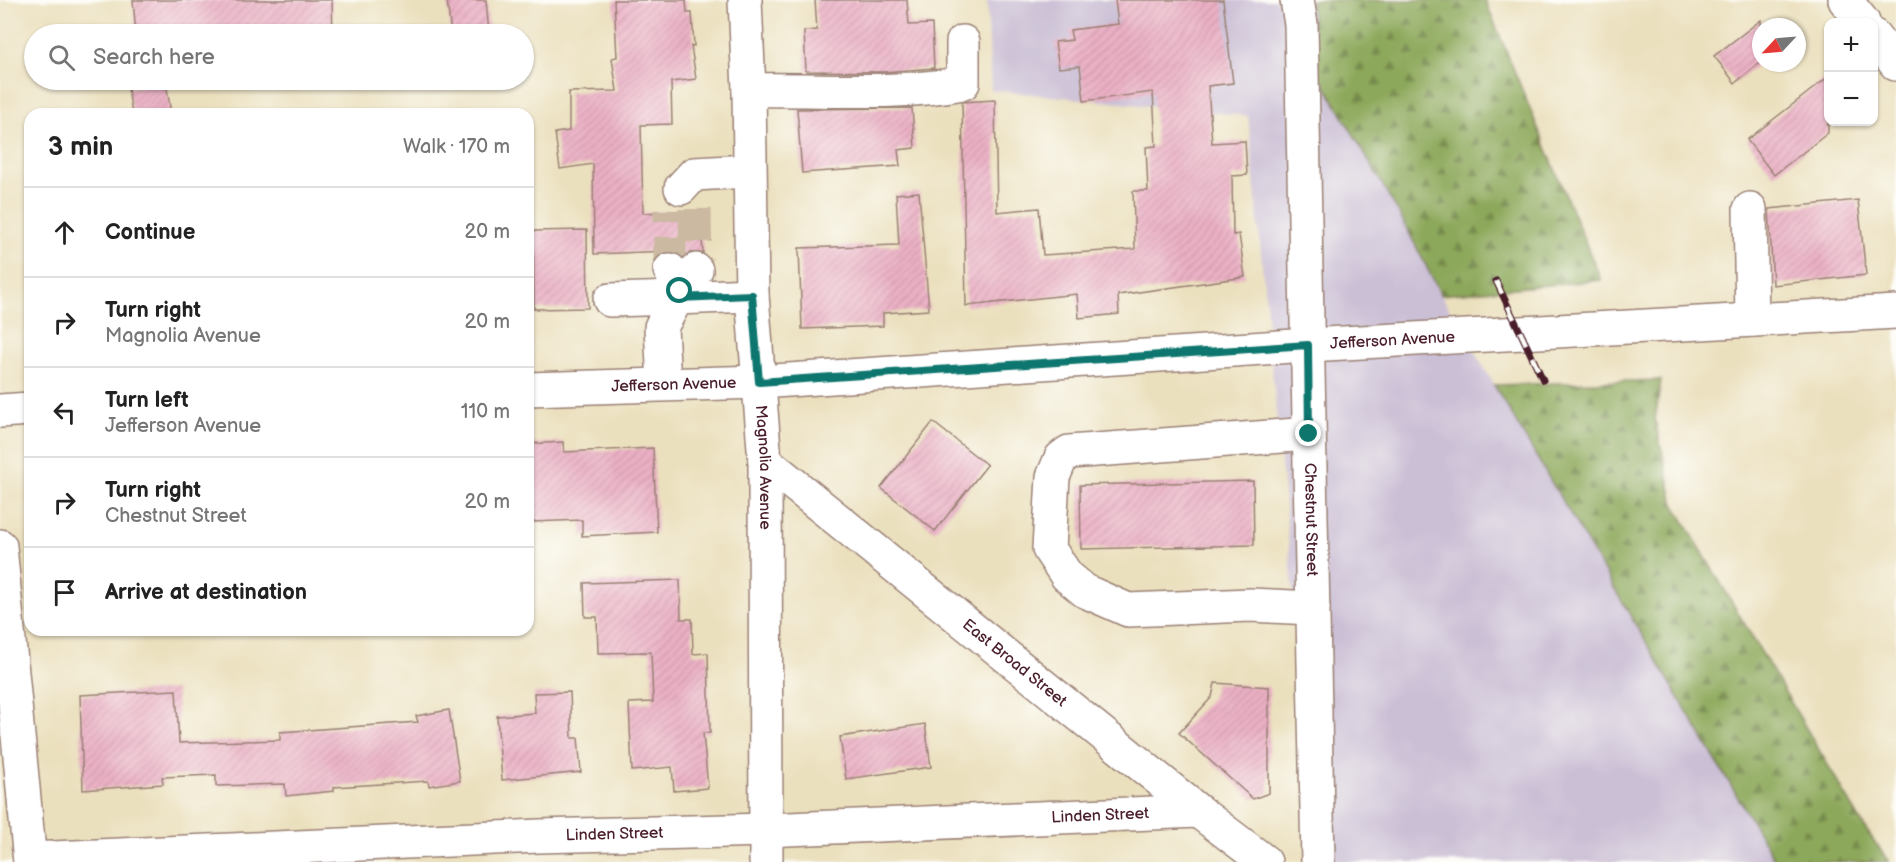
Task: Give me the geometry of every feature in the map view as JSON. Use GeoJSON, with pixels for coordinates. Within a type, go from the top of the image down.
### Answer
{"type":"FeatureCollection","features":[{"type":"Feature","properties":{"kind":"street","name":"Magnolia Avenue"},"geometry":{"type":"LineString","coordinates":[[745,0],[749,90],[752,295],[765,461],[766,862]]}},
{"type":"Feature","properties":{"kind":"street","name":"Chestnut Street"},"geometry":{"type":"LineString","coordinates":[[1297,0],[1301,24],[1318,862]]}},
{"type":"Feature","properties":{"kind":"street"},"geometry":{"type":"LineString","coordinates":[[1845,0],[1860,18]]}},
{"type":"Feature","properties":{"kind":"street"},"geometry":{"type":"LineString","coordinates":[[1878,41],[1896,64]]}},
{"type":"Feature","properties":{"kind":"street"},"geometry":{"type":"LineString","coordinates":[[749,90],[803,88],[902,91],[963,83],[963,42]]}},
{"type":"Feature","properties":{"kind":"street"},"geometry":{"type":"LineString","coordinates":[[682,202],[694,174],[749,171]]}},
{"type":"Feature","properties":{"kind":"street"},"geometry":{"type":"LineString","coordinates":[[1750,209],[1752,320]]}},
{"type":"Feature","properties":{"kind":"street"},"geometry":{"type":"LineString","coordinates":[[664,384],[661,327],[681,282]]}},
{"type":"Feature","properties":{"kind":"street"},"geometry":{"type":"LineString","coordinates":[[610,300],[681,282],[752,295]]}},
{"type":"Feature","properties":{"kind":"street","name":"Jefferson Avenue"},"geometry":{"type":"LineString","coordinates":[[534,389],[759,382],[1308,345],[1896,312]]}},
{"type":"Feature","properties":{"kind":"street"},"geometry":{"type":"LineString","coordinates":[[0,411],[24,409]]}},
{"type":"Feature","properties":{"kind":"street"},"geometry":{"type":"LineString","coordinates":[[1309,434],[1069,452],[1061,458],[1053,477],[1049,549],[1067,576],[1085,591],[1128,610],[1250,605],[1313,608]]}},
{"type":"Feature","properties":{"kind":"street","name":"East Broad Street"},"geometry":{"type":"LineString","coordinates":[[765,461],[1198,811],[1265,862]]}},
{"type":"Feature","properties":{"kind":"street"},"geometry":{"type":"LineString","coordinates":[[0,546],[30,861]]}},
{"type":"Feature","properties":{"kind":"street","name":"Linden Street"},"geometry":{"type":"LineString","coordinates":[[30,861],[539,849],[766,830],[1198,811]]}},
{"type":"Feature","properties":{"kind":"shaded area"},"geometry":{"type":"Polygon","coordinates":[[[987,0],[1311,0],[1314,66],[1401,217],[1441,295],[1776,862],[1319,862],[1248,116],[991,90],[987,0]]]}},
{"type":"Feature","properties":{"kind":"green space"},"geometry":{"type":"Polygon","coordinates":[[[1311,0],[1485,0],[1601,280],[1441,295],[1401,217],[1314,66],[1311,0]]]}},
{"type":"Feature","properties":{"kind":"green space"},"geometry":{"type":"Polygon","coordinates":[[[1661,380],[1655,420],[1674,504],[1865,828],[1889,862],[1776,862],[1494,385],[1661,380]]]}},
{"type":"Feature","properties":{"kind":"building"},"geometry":{"type":"Polygon","coordinates":[[[133,0],[332,0],[333,24],[135,24],[133,0]]]}},
{"type":"Feature","properties":{"kind":"building"},"geometry":{"type":"Polygon","coordinates":[[[447,0],[486,0],[488,24],[450,24],[447,0]]]}},
{"type":"Feature","properties":{"kind":"building"},"geometry":{"type":"Polygon","coordinates":[[[614,0],[686,0],[687,13],[692,13],[694,46],[691,46],[696,79],[671,82],[672,124],[641,125],[643,213],[700,210],[703,253],[689,253],[683,257],[671,251],[594,254],[593,164],[560,169],[555,133],[569,131],[569,92],[617,91],[612,58],[617,57],[614,0]]]}},
{"type":"Feature","properties":{"kind":"building"},"geometry":{"type":"Polygon","coordinates":[[[815,0],[907,0],[909,25],[932,24],[934,68],[883,72],[806,71],[804,31],[817,30],[815,0]]]}},
{"type":"Feature","properties":{"kind":"building"},"geometry":{"type":"Polygon","coordinates":[[[1115,0],[1223,0],[1233,83],[1208,86],[1212,143],[1245,141],[1247,175],[1232,176],[1233,235],[1239,234],[1245,277],[1118,295],[1119,314],[1079,318],[1077,294],[966,306],[962,102],[995,100],[997,212],[1039,208],[1043,255],[1135,249],[1133,191],[1148,191],[1146,147],[1156,146],[1153,92],[1084,101],[1080,66],[1059,68],[1055,42],[1072,40],[1070,30],[1118,24],[1115,0]]]}},
{"type":"Feature","properties":{"kind":"building"},"geometry":{"type":"Polygon","coordinates":[[[1752,27],[1752,69],[1735,83],[1714,56],[1752,27]]]}},
{"type":"Feature","properties":{"kind":"building"},"geometry":{"type":"Polygon","coordinates":[[[1824,80],[1824,126],[1828,126],[1828,133],[1774,175],[1747,140],[1824,80]]]}},
{"type":"Feature","properties":{"kind":"building"},"geometry":{"type":"Polygon","coordinates":[[[128,90],[167,90],[170,108],[131,108],[128,90]]]}},
{"type":"Feature","properties":{"kind":"building"},"geometry":{"type":"Polygon","coordinates":[[[912,108],[915,148],[898,150],[900,166],[802,173],[797,109],[912,108]]]}},
{"type":"Feature","properties":{"kind":"building"},"geometry":{"type":"Polygon","coordinates":[[[919,192],[929,310],[883,313],[883,326],[802,329],[799,248],[899,245],[896,194],[919,192]]]}},
{"type":"Feature","properties":{"kind":"building"},"geometry":{"type":"Polygon","coordinates":[[[1858,200],[1866,275],[1773,285],[1769,209],[1858,200]]]}},
{"type":"Feature","properties":{"kind":"building"},"geometry":{"type":"Polygon","coordinates":[[[587,230],[588,308],[534,309],[534,231],[587,230]]]}},
{"type":"Feature","properties":{"kind":"building"},"geometry":{"type":"Polygon","coordinates":[[[933,422],[987,465],[935,531],[881,488],[933,422]]]}},
{"type":"Feature","properties":{"kind":"building"},"geometry":{"type":"Polygon","coordinates":[[[563,442],[564,452],[653,448],[657,532],[582,536],[582,520],[534,522],[534,444],[563,442]]]}},
{"type":"Feature","properties":{"kind":"building"},"geometry":{"type":"Polygon","coordinates":[[[1253,481],[1254,545],[1081,549],[1080,485],[1253,481]]]}},
{"type":"Feature","properties":{"kind":"building"},"geometry":{"type":"Polygon","coordinates":[[[680,580],[681,619],[692,619],[693,654],[708,653],[710,733],[703,733],[708,788],[674,791],[672,767],[632,771],[629,703],[653,702],[651,652],[598,653],[597,617],[585,617],[584,583],[680,580]]]}},
{"type":"Feature","properties":{"kind":"building"},"geometry":{"type":"Polygon","coordinates":[[[1215,683],[1269,687],[1269,793],[1253,799],[1179,733],[1212,697],[1215,683]]]}},
{"type":"Feature","properties":{"kind":"building"},"geometry":{"type":"Polygon","coordinates":[[[176,690],[179,743],[280,740],[280,732],[418,722],[416,716],[449,710],[460,781],[429,786],[428,781],[334,787],[334,791],[286,796],[285,784],[216,786],[216,775],[162,777],[163,784],[83,790],[80,695],[176,690]]]}},
{"type":"Feature","properties":{"kind":"building"},"geometry":{"type":"Polygon","coordinates":[[[570,692],[572,738],[578,738],[581,772],[502,780],[497,716],[535,713],[534,693],[570,692]]]}},
{"type":"Feature","properties":{"kind":"building"},"geometry":{"type":"Polygon","coordinates":[[[925,724],[931,767],[846,779],[840,737],[925,724]]]}},
{"type":"Feature","properties":{"kind":"tunnel"},"geometry":{"type":"LineString","coordinates":[[695,209],[696,270]]}},
{"type":"Feature","properties":{"kind":"tunnel"},"geometry":{"type":"LineString","coordinates":[[670,210],[670,270]]}},
{"type":"Feature","properties":{"kind":"railway"},"geometry":{"type":"LineString","coordinates":[[1496,281],[1543,380]]}},
{"type":"Feature","properties":{"kind":"route"},"geometry":{"type":"LineString","coordinates":[[680,291],[677,298],[752,295],[759,382],[1308,345],[1309,434]]}}]}
